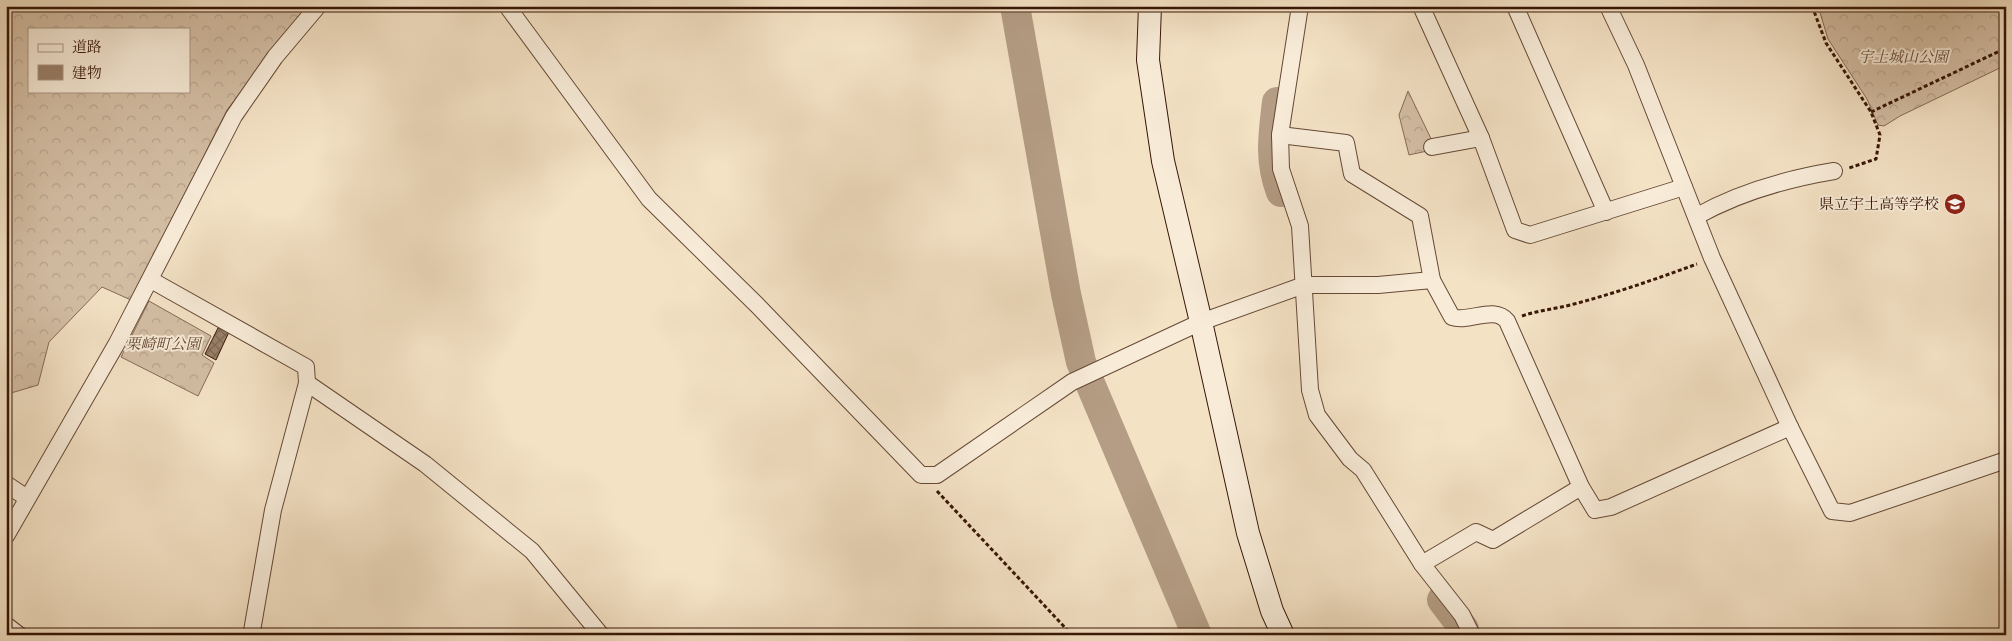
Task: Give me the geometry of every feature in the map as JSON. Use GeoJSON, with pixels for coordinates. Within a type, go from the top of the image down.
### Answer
{"type":"FeatureCollection","features":[{"type":"Feature","properties":{"kind":"street"},"geometry":{"type":"LineString","coordinates":[[6,536],[117,343],[234,116],[275,57],[318,6]]}},
{"type":"Feature","properties":{"kind":"street"},"geometry":{"type":"LineString","coordinates":[[507,6],[649,199],[758,305],[921,475],[937,474],[1072,382],[1201,322],[1304,284],[1378,285],[1432,280]]}},
{"type":"Feature","properties":{"kind":"street"},"geometry":{"type":"LineString","coordinates":[[1150,6],[1148,60],[1163,161],[1248,533],[1272,611],[1283,635]]}},
{"type":"Feature","properties":{"kind":"street"},"geometry":{"type":"LineString","coordinates":[[1300,6],[1280,135],[1281,169],[1300,226],[1310,390],[1317,415],[1350,459],[1363,470],[1422,564],[1462,614],[1472,635]]}},
{"type":"Feature","properties":{"kind":"street"},"geometry":{"type":"LineString","coordinates":[[1421,6],[1481,138],[1515,230],[1530,235],[1684,187]]}},
{"type":"Feature","properties":{"kind":"street"},"geometry":{"type":"LineString","coordinates":[[1515,6],[1606,212]]}},
{"type":"Feature","properties":{"kind":"street"},"geometry":{"type":"LineString","coordinates":[[1608,6],[1636,65],[1712,258],[1790,427],[1832,511],[1850,513],[2006,460]]}},
{"type":"Feature","properties":{"kind":"street"},"geometry":{"type":"LineString","coordinates":[[1280,135],[1346,143],[1352,174],[1420,216],[1432,280],[1452,317],[1460,320],[1496,314],[1503,316],[1507,321],[1580,488],[1595,510],[1611,507],[1790,427]]}},
{"type":"Feature","properties":{"kind":"street"},"geometry":{"type":"LineString","coordinates":[[1432,147],[1481,138]]}},
{"type":"Feature","properties":{"kind":"street"},"geometry":{"type":"LineString","coordinates":[[1697,216],[1721,202],[1760,188],[1797,177],[1834,171]]}},
{"type":"Feature","properties":{"kind":"street"},"geometry":{"type":"LineString","coordinates":[[151,280],[306,367],[307,383],[273,510],[252,631],[256,635]]}},
{"type":"Feature","properties":{"kind":"street"},"geometry":{"type":"LineString","coordinates":[[307,383],[426,464],[532,551],[601,635]]}},
{"type":"Feature","properties":{"kind":"street"},"geometry":{"type":"LineString","coordinates":[[6,484],[27,498]]}},
{"type":"Feature","properties":{"kind":"street"},"geometry":{"type":"LineString","coordinates":[[1422,564],[1476,532],[1493,540],[1580,488]]}},
{"type":"Feature","properties":{"kind":"street"},"geometry":{"type":"LineString","coordinates":[[6,624],[19,635]]}},
{"type":"Feature","properties":{"kind":"path"},"geometry":{"type":"LineString","coordinates":[[1812,6],[1826,43],[1871,112],[1880,135],[1876,159],[1834,171]]}},
{"type":"Feature","properties":{"kind":"path"},"geometry":{"type":"LineString","coordinates":[[1952,6],[1958,8],[1964,6]]}},
{"type":"Feature","properties":{"kind":"path"},"geometry":{"type":"LineString","coordinates":[[1871,112],[2006,48]]}},
{"type":"Feature","properties":{"kind":"path"},"geometry":{"type":"LineString","coordinates":[[1507,321],[1541,309],[1562,307],[1622,291],[1712,258]]}},
{"type":"Feature","properties":{"kind":"path"},"geometry":{"type":"LineString","coordinates":[[921,475],[1072,635]]}},
{"type":"Feature","properties":{"kind":"green space"},"geometry":{"type":"Polygon","coordinates":[[[6,6],[309,6],[227,110],[131,300],[102,287],[49,342],[38,385],[11,393],[6,390],[6,6]]]}},
{"type":"Feature","properties":{"kind":"green space","name":"宇土城山公園"},"geometry":{"type":"Polygon","coordinates":[[[1818,6],[2006,6],[2006,65],[1900,116],[1884,126],[1878,125],[1867,99],[1828,39],[1818,6]]]}},
{"type":"Feature","properties":{"kind":"green space"},"geometry":{"type":"Polygon","coordinates":[[[1408,91],[1436,149],[1409,155],[1399,115],[1408,91]]]}},
{"type":"Feature","properties":{"kind":"green space","name":"栗崎町公園"},"geometry":{"type":"Polygon","coordinates":[[[149,301],[211,336],[202,355],[214,363],[198,396],[121,357],[149,301]]]}},
{"type":"Feature","properties":{"kind":"building"},"geometry":{"type":"Polygon","coordinates":[[[219,326],[229,332],[216,360],[205,354],[219,326]]]}},
{"type":"Feature","properties":{"kind":"waterway"},"geometry":{"type":"LineString","coordinates":[[1015,6],[1066,294],[1081,362],[1197,635]]}},
{"type":"Feature","properties":{"kind":"waterway"},"geometry":{"type":"LineString","coordinates":[[1277,102],[1273,137],[1273,159],[1281,192]]}},
{"type":"Feature","properties":{"kind":"waterway"},"geometry":{"type":"LineString","coordinates":[[1442,600],[1464,629],[1458,635]]}},
{"type":"Feature","properties":{"kind":"place","name":"県立宇土高等学校"},"geometry":{"type":"Point","coordinates":[1955,204]}}]}
